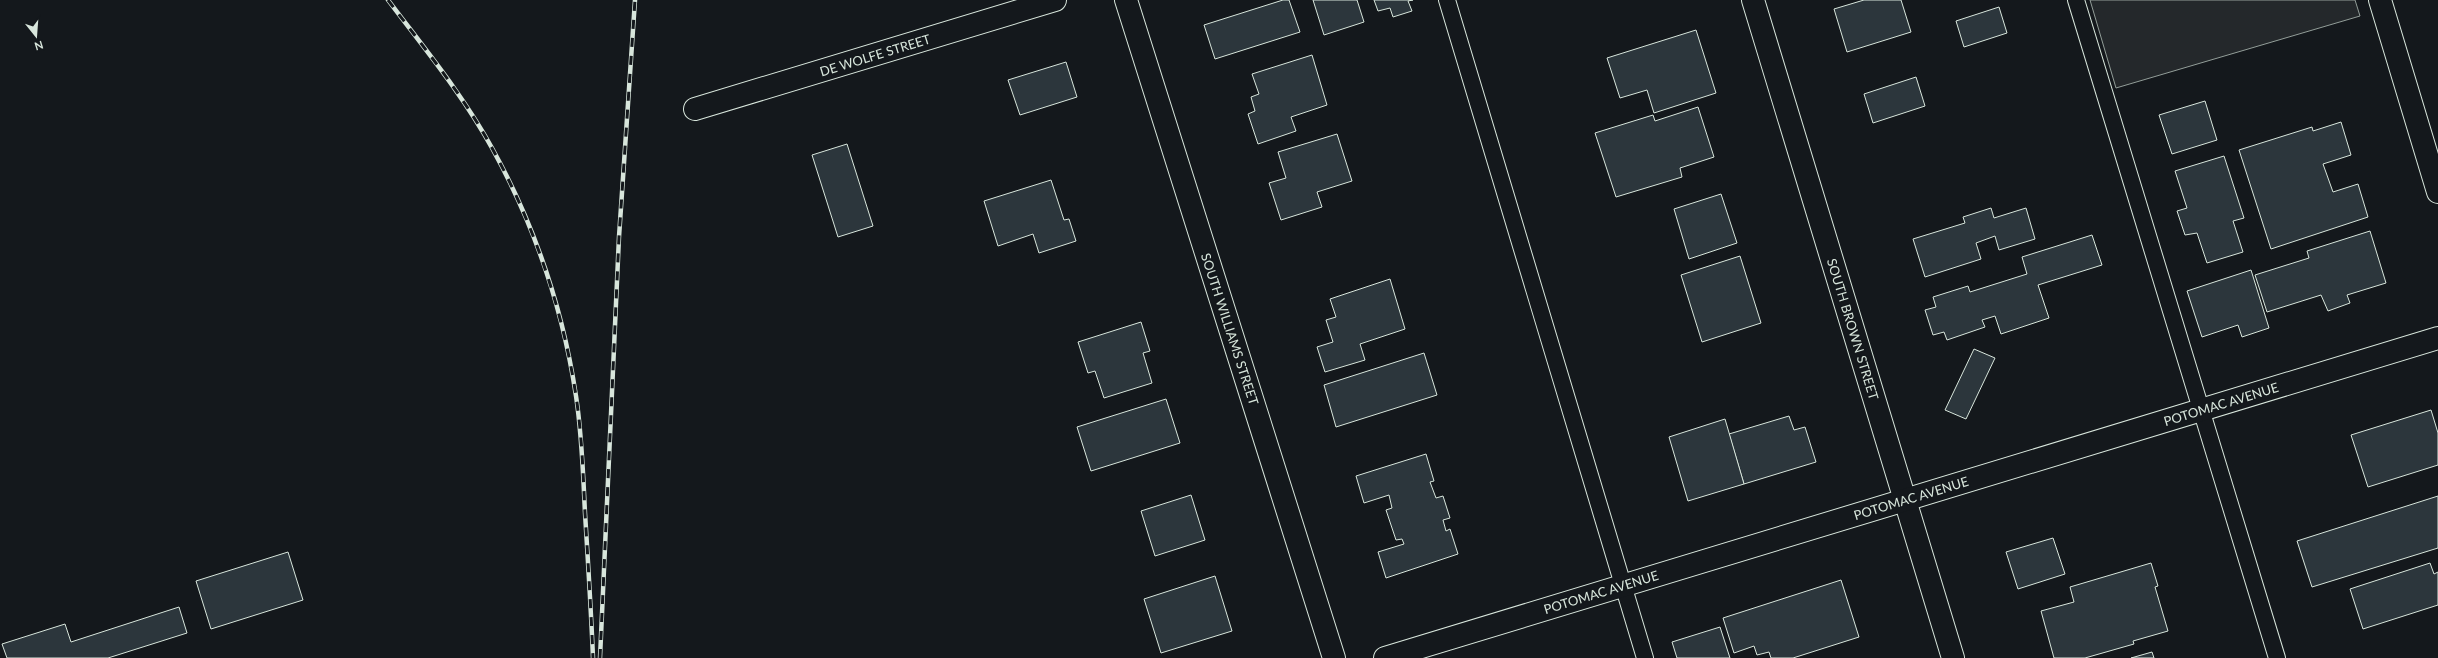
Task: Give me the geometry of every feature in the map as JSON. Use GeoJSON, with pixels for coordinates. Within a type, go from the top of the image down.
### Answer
{"type":"FeatureCollection","features":[{"type":"Feature","properties":{"kind":"street","name":"DE WOLFE STREET"},"geometry":{"type":"LineString","coordinates":[[695,109],[1055,0]]}},
{"type":"Feature","properties":{"kind":"street","name":"SOUTH WILLIAMS STREET"},"geometry":{"type":"LineString","coordinates":[[1126,0],[1334,658]]}},
{"type":"Feature","properties":{"kind":"street","name":"SOUTH BROWN STREET"},"geometry":{"type":"LineString","coordinates":[[1753,0],[1953,658]]}},
{"type":"Feature","properties":{"kind":"street"},"geometry":{"type":"LineString","coordinates":[[2380,0],[2438,192]]}},
{"type":"Feature","properties":{"kind":"street","name":"POTOMAC AVENUE"},"geometry":{"type":"LineString","coordinates":[[1385,658],[2438,338]]}},
{"type":"Feature","properties":{"kind":"lane"},"geometry":{"type":"LineString","coordinates":[[1447,0],[1622,586],[1645,658]]}},
{"type":"Feature","properties":{"kind":"lane"},"geometry":{"type":"LineString","coordinates":[[2076,0],[2277,658]]}},
{"type":"Feature","properties":{"kind":"shaded area"},"geometry":{"type":"Polygon","coordinates":[[[2090,0],[2355,0],[2360,16],[2116,88],[2090,0]]]}},
{"type":"Feature","properties":{"kind":"building"},"geometry":{"type":"Polygon","coordinates":[[[1283,0],[1289,0],[1300,32],[1215,59],[1204,25],[1283,0]]]}},
{"type":"Feature","properties":{"kind":"building"},"geometry":{"type":"Polygon","coordinates":[[[1313,0],[1357,0],[1364,22],[1324,35],[1313,0]]]}},
{"type":"Feature","properties":{"kind":"building"},"geometry":{"type":"Polygon","coordinates":[[[1374,0],[1413,0],[1408,1],[1412,11],[1393,17],[1390,8],[1378,11],[1374,0]]]}},
{"type":"Feature","properties":{"kind":"building"},"geometry":{"type":"Polygon","coordinates":[[[1864,0],[1901,0],[1911,32],[1847,52],[1834,9],[1864,0]]]}},
{"type":"Feature","properties":{"kind":"building"},"geometry":{"type":"Polygon","coordinates":[[[1999,7],[2007,33],[1964,47],[1956,21],[1999,7]]]}},
{"type":"Feature","properties":{"kind":"building"},"geometry":{"type":"Polygon","coordinates":[[[1696,30],[1716,93],[1654,113],[1647,90],[1620,98],[1607,58],[1696,30]]]}},
{"type":"Feature","properties":{"kind":"building"},"geometry":{"type":"Polygon","coordinates":[[[1312,55],[1327,105],[1291,117],[1296,131],[1258,144],[1248,114],[1255,111],[1251,97],[1259,94],[1252,74],[1312,55]]]}},
{"type":"Feature","properties":{"kind":"building"},"geometry":{"type":"Polygon","coordinates":[[[1066,62],[1077,97],[1020,115],[1008,80],[1066,62]]]}},
{"type":"Feature","properties":{"kind":"building"},"geometry":{"type":"Polygon","coordinates":[[[1916,77],[1925,106],[1873,123],[1864,94],[1916,77]]]}},
{"type":"Feature","properties":{"kind":"building"},"geometry":{"type":"Polygon","coordinates":[[[2205,101],[2217,140],[2172,154],[2159,115],[2205,101]]]}},
{"type":"Feature","properties":{"kind":"building"},"geometry":{"type":"Polygon","coordinates":[[[1698,107],[1714,157],[1680,168],[1682,177],[1616,197],[1595,133],[1653,115],[1655,121],[1698,107]]]}},
{"type":"Feature","properties":{"kind":"building"},"geometry":{"type":"Polygon","coordinates":[[[2341,122],[2351,155],[2323,164],[2333,192],[2358,184],[2368,217],[2271,249],[2239,150],[2312,127],[2313,131],[2341,122]]]}},
{"type":"Feature","properties":{"kind":"building"},"geometry":{"type":"Polygon","coordinates":[[[1337,134],[1352,181],[1317,192],[1322,207],[1281,220],[1269,183],[1286,178],[1278,152],[1337,134]]]}},
{"type":"Feature","properties":{"kind":"building"},"geometry":{"type":"Polygon","coordinates":[[[847,144],[873,226],[838,237],[812,155],[847,144]]]}},
{"type":"Feature","properties":{"kind":"building"},"geometry":{"type":"Polygon","coordinates":[[[2224,156],[2244,218],[2233,221],[2243,252],[2207,263],[2197,233],[2185,235],[2177,211],[2187,208],[2175,171],[2224,156]]]}},
{"type":"Feature","properties":{"kind":"building"},"geometry":{"type":"Polygon","coordinates":[[[1051,180],[1064,220],[1069,219],[1076,241],[1039,253],[1033,234],[998,246],[984,201],[1051,180]]]}},
{"type":"Feature","properties":{"kind":"building"},"geometry":{"type":"Polygon","coordinates":[[[1721,194],[1737,243],[1689,259],[1674,209],[1721,194]]]}},
{"type":"Feature","properties":{"kind":"building"},"geometry":{"type":"Polygon","coordinates":[[[1991,208],[1994,218],[2026,208],[2035,239],[1999,250],[1995,236],[1976,243],[1981,259],[1925,277],[1913,239],[1965,223],[1963,217],[1991,208]]]}},
{"type":"Feature","properties":{"kind":"building"},"geometry":{"type":"Polygon","coordinates":[[[2370,231],[2386,283],[2347,295],[2350,303],[2328,311],[2321,295],[2267,312],[2255,275],[2309,258],[2307,251],[2370,231]]]}},
{"type":"Feature","properties":{"kind":"building"},"geometry":{"type":"Polygon","coordinates":[[[2092,235],[2102,265],[2038,285],[2049,318],[2001,334],[1995,316],[1982,320],[1985,327],[1947,340],[1944,332],[1933,335],[1925,310],[1936,307],[1933,297],[1968,286],[1970,292],[2027,274],[2022,257],[2092,235]]]}},
{"type":"Feature","properties":{"kind":"building"},"geometry":{"type":"Polygon","coordinates":[[[1740,256],[1761,323],[1702,342],[1681,275],[1740,256]]]}},
{"type":"Feature","properties":{"kind":"building"},"geometry":{"type":"Polygon","coordinates":[[[2251,270],[2269,328],[2242,337],[2238,325],[2202,337],[2187,291],[2251,270]]]}},
{"type":"Feature","properties":{"kind":"building"},"geometry":{"type":"Polygon","coordinates":[[[1390,279],[1405,329],[1360,344],[1365,360],[1325,372],[1317,347],[1333,342],[1326,320],[1336,317],[1330,299],[1390,279]]]}},
{"type":"Feature","properties":{"kind":"building"},"geometry":{"type":"Polygon","coordinates":[[[1141,322],[1150,351],[1143,353],[1152,383],[1104,398],[1095,371],[1088,373],[1078,342],[1141,322]]]}},
{"type":"Feature","properties":{"kind":"building"},"geometry":{"type":"Polygon","coordinates":[[[1974,349],[1995,358],[1966,419],[1945,410],[1974,349]]]}},
{"type":"Feature","properties":{"kind":"building"},"geometry":{"type":"Polygon","coordinates":[[[1424,353],[1437,395],[1336,427],[1324,385],[1424,353]]]}},
{"type":"Feature","properties":{"kind":"building"},"geometry":{"type":"Polygon","coordinates":[[[1166,399],[1180,443],[1091,471],[1077,427],[1166,399]]]}},
{"type":"Feature","properties":{"kind":"building"},"geometry":{"type":"Polygon","coordinates":[[[2431,410],[2438,433],[2438,465],[2368,487],[2351,435],[2431,410]]]}},
{"type":"Feature","properties":{"kind":"building"},"geometry":{"type":"Polygon","coordinates":[[[1789,416],[1794,430],[1805,427],[1816,462],[1744,484],[1729,434],[1789,416]]]}},
{"type":"Feature","properties":{"kind":"building"},"geometry":{"type":"Polygon","coordinates":[[[1725,419],[1744,484],[1688,501],[1669,437],[1725,419]]]}},
{"type":"Feature","properties":{"kind":"building"},"geometry":{"type":"Polygon","coordinates":[[[1426,454],[1434,481],[1430,482],[1436,498],[1443,496],[1450,518],[1443,520],[1446,531],[1450,529],[1458,554],[1386,578],[1378,552],[1404,544],[1402,539],[1396,540],[1386,510],[1392,508],[1389,495],[1364,503],[1356,476],[1426,454]]]}},
{"type":"Feature","properties":{"kind":"building"},"geometry":{"type":"Polygon","coordinates":[[[1191,495],[1205,540],[1155,556],[1141,511],[1191,495]]]}},
{"type":"Feature","properties":{"kind":"building"},"geometry":{"type":"Polygon","coordinates":[[[2438,496],[2438,548],[2312,587],[2297,541],[2438,496]]]}},
{"type":"Feature","properties":{"kind":"building"},"geometry":{"type":"Polygon","coordinates":[[[2053,538],[2065,574],[2018,589],[2006,552],[2053,538]]]}},
{"type":"Feature","properties":{"kind":"building"},"geometry":{"type":"Polygon","coordinates":[[[288,552],[303,600],[211,629],[196,581],[288,552]]]}},
{"type":"Feature","properties":{"kind":"building"},"geometry":{"type":"Polygon","coordinates":[[[2151,563],[2158,586],[2155,587],[2168,631],[2133,641],[2134,644],[2085,658],[2054,658],[2041,611],[2074,602],[2070,587],[2151,563]]]}},
{"type":"Feature","properties":{"kind":"building"},"geometry":{"type":"Polygon","coordinates":[[[2430,563],[2434,574],[2438,572],[2438,605],[2363,629],[2350,589],[2430,563]]]}},
{"type":"Feature","properties":{"kind":"building"},"geometry":{"type":"Polygon","coordinates":[[[1215,576],[1232,631],[1161,653],[1144,599],[1215,576]]]}},
{"type":"Feature","properties":{"kind":"building"},"geometry":{"type":"Polygon","coordinates":[[[1841,580],[1859,637],[1793,658],[1771,658],[1769,652],[1757,655],[1754,646],[1734,653],[1723,618],[1841,580]]]}},
{"type":"Feature","properties":{"kind":"building"},"geometry":{"type":"Polygon","coordinates":[[[179,607],[187,633],[108,658],[7,658],[2,644],[65,624],[71,642],[179,607]]]}},
{"type":"Feature","properties":{"kind":"building"},"geometry":{"type":"Polygon","coordinates":[[[1720,627],[1730,658],[1677,658],[1672,642],[1720,627]]]}},
{"type":"Feature","properties":{"kind":"building"},"geometry":{"type":"Polygon","coordinates":[[[2152,652],[2154,658],[2131,658],[2152,652]]]}},
{"type":"Feature","properties":{"kind":"railway"},"geometry":{"type":"LineString","coordinates":[[388,0],[456,91],[481,128],[507,177],[534,237],[555,300],[570,364],[580,425],[593,658]]}},
{"type":"Feature","properties":{"kind":"railway"},"geometry":{"type":"LineString","coordinates":[[600,658],[619,237],[635,0]]}}]}
